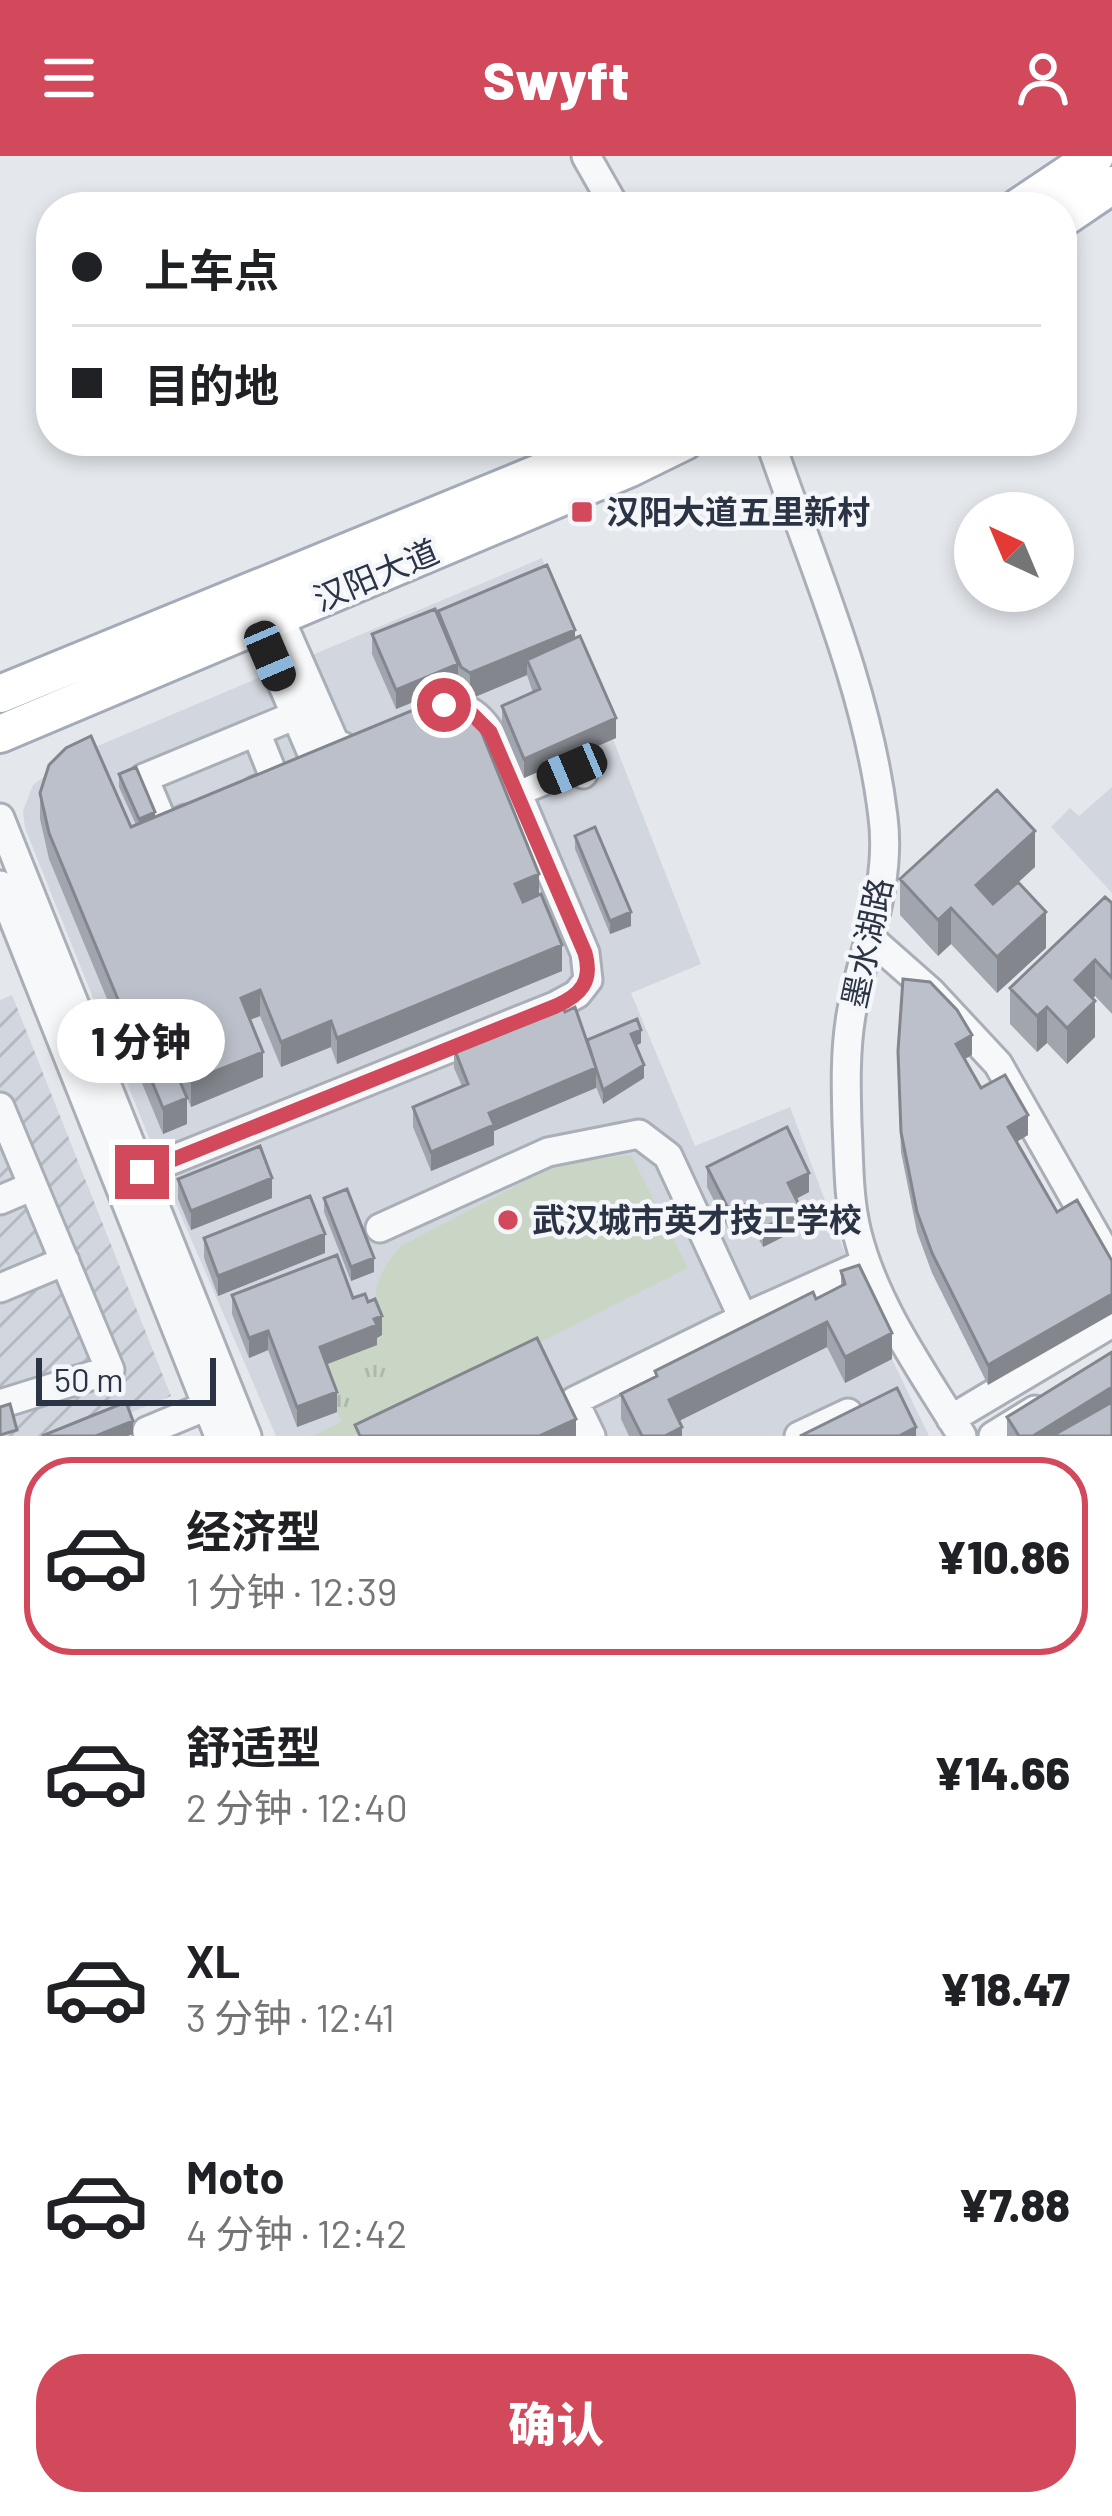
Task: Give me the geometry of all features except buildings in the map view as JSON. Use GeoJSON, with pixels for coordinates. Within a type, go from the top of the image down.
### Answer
{"type":"FeatureCollection","features":[{"type":"Feature","properties":{"kind":"main road"},"geometry":{"type":"LineString","coordinates":[[1041,192],[1094,156]]}},
{"type":"Feature","properties":{"kind":"main road"},"geometry":{"type":"LineString","coordinates":[[1077,209],[1112,185]]}},
{"type":"Feature","properties":{"kind":"main road","name":"汉阳大道"},"geometry":{"type":"LineString","coordinates":[[0,694],[577,456]]}},
{"type":"Feature","properties":{"kind":"main road","name":"汉阳大道"},"geometry":{"type":"LineString","coordinates":[[0,734],[654,456]]}},
{"type":"Feature","properties":{"kind":"street"},"geometry":{"type":"LineString","coordinates":[[586,156],[606,192]]}},
{"type":"Feature","properties":{"kind":"street","name":"墨水湖路"},"geometry":{"type":"LineString","coordinates":[[775,456],[839,641],[884,818],[884,880],[850,1022],[846,1078],[856,1231],[897,1327],[956,1427]]}},
{"type":"Feature","properties":{"kind":"street"},"geometry":{"type":"LineString","coordinates":[[268,621],[326,753],[375,732]]}},
{"type":"Feature","properties":{"kind":"street"},"geometry":{"type":"LineString","coordinates":[[142,1172],[556,1006],[584,987],[589,973],[585,953],[490,732],[475,714],[455,705],[414,716]]}},
{"type":"Feature","properties":{"kind":"street"},"geometry":{"type":"LineString","coordinates":[[256,732],[276,782],[165,828],[144,778],[307,711]]}},
{"type":"Feature","properties":{"kind":"street"},"geometry":{"type":"LineString","coordinates":[[517,792],[572,769],[583,773]]}},
{"type":"Feature","properties":{"kind":"street"},"geometry":{"type":"LineString","coordinates":[[0,818],[247,1436]]}},
{"type":"Feature","properties":{"kind":"street"},"geometry":{"type":"LineString","coordinates":[[0,885],[219,1436]]}},
{"type":"Feature","properties":{"kind":"street"},"geometry":{"type":"LineString","coordinates":[[870,938],[930,991],[998,1064],[1112,1264]]}},
{"type":"Feature","properties":{"kind":"street"},"geometry":{"type":"LineString","coordinates":[[0,1106],[110,1370],[0,1404]]}},
{"type":"Feature","properties":{"kind":"street"},"geometry":{"type":"LineString","coordinates":[[380,1228],[563,1146],[639,1133],[668,1156],[743,1318]]}},
{"type":"Feature","properties":{"kind":"street"},"geometry":{"type":"LineString","coordinates":[[0,1200],[33,1186]]}},
{"type":"Feature","properties":{"kind":"street"},"geometry":{"type":"LineString","coordinates":[[0,1288],[64,1261]]}},
{"type":"Feature","properties":{"kind":"street"},"geometry":{"type":"LineString","coordinates":[[591,1436],[574,1401],[866,1263]]}},
{"type":"Feature","properties":{"kind":"street"},"geometry":{"type":"LineString","coordinates":[[956,1427],[1112,1323]]}},
{"type":"Feature","properties":{"kind":"street"},"geometry":{"type":"LineString","coordinates":[[993,1436],[1052,1399]]}},
{"type":"Feature","properties":{"kind":"street"},"geometry":{"type":"LineString","coordinates":[[149,1436],[147,1431],[207,1406]]}},
{"type":"Feature","properties":{"kind":"street"},"geometry":{"type":"LineString","coordinates":[[799,1436],[848,1413]]}},
{"type":"Feature","properties":{"kind":"shaded area"},"geometry":{"type":"Polygon","coordinates":[[[542,558],[701,964],[631,993],[695,1146],[790,1107],[859,1291],[929,1436],[276,1436],[170,1190],[25,828],[23,811],[33,785],[67,759],[542,558]]]}},
{"type":"Feature","properties":{"kind":"shaded area"},"geometry":{"type":"Polygon","coordinates":[[[1112,787],[1112,893],[1051,827],[1070,808],[1079,816],[1112,787]]]}},
{"type":"Feature","properties":{"kind":"shaded area"},"geometry":{"type":"Polygon","coordinates":[[[12,995],[171,1396],[74,1436],[0,1436],[0,1000],[12,995]]]}},
{"type":"Feature","properties":{"kind":"green space"},"geometry":{"type":"Polygon","coordinates":[[[631,1155],[688,1268],[353,1436],[313,1436],[410,1388],[382,1333],[375,1300],[386,1265],[401,1246],[548,1169],[631,1155]]]}},
{"type":"Feature","properties":{"kind":"green space"},"geometry":{"type":"Polygon","coordinates":[[[382,1336],[410,1388],[341,1422],[320,1367],[376,1345],[374,1338],[382,1336]]]}},
{"type":"Feature","properties":{"kind":"place","name":"汉阳大道五里新村"},"geometry":{"type":"Point","coordinates":[582,512]}},
{"type":"Feature","properties":{"kind":"place","name":"武汉城市英才技工学校"},"geometry":{"type":"Point","coordinates":[508,1220]}},
{"type":"Feature","properties":{"kind":"route"},"geometry":{"type":"LineString","coordinates":[[142,1172],[556,1006],[584,987],[589,973],[585,953],[490,732],[466,708],[444,705]]}}]}
